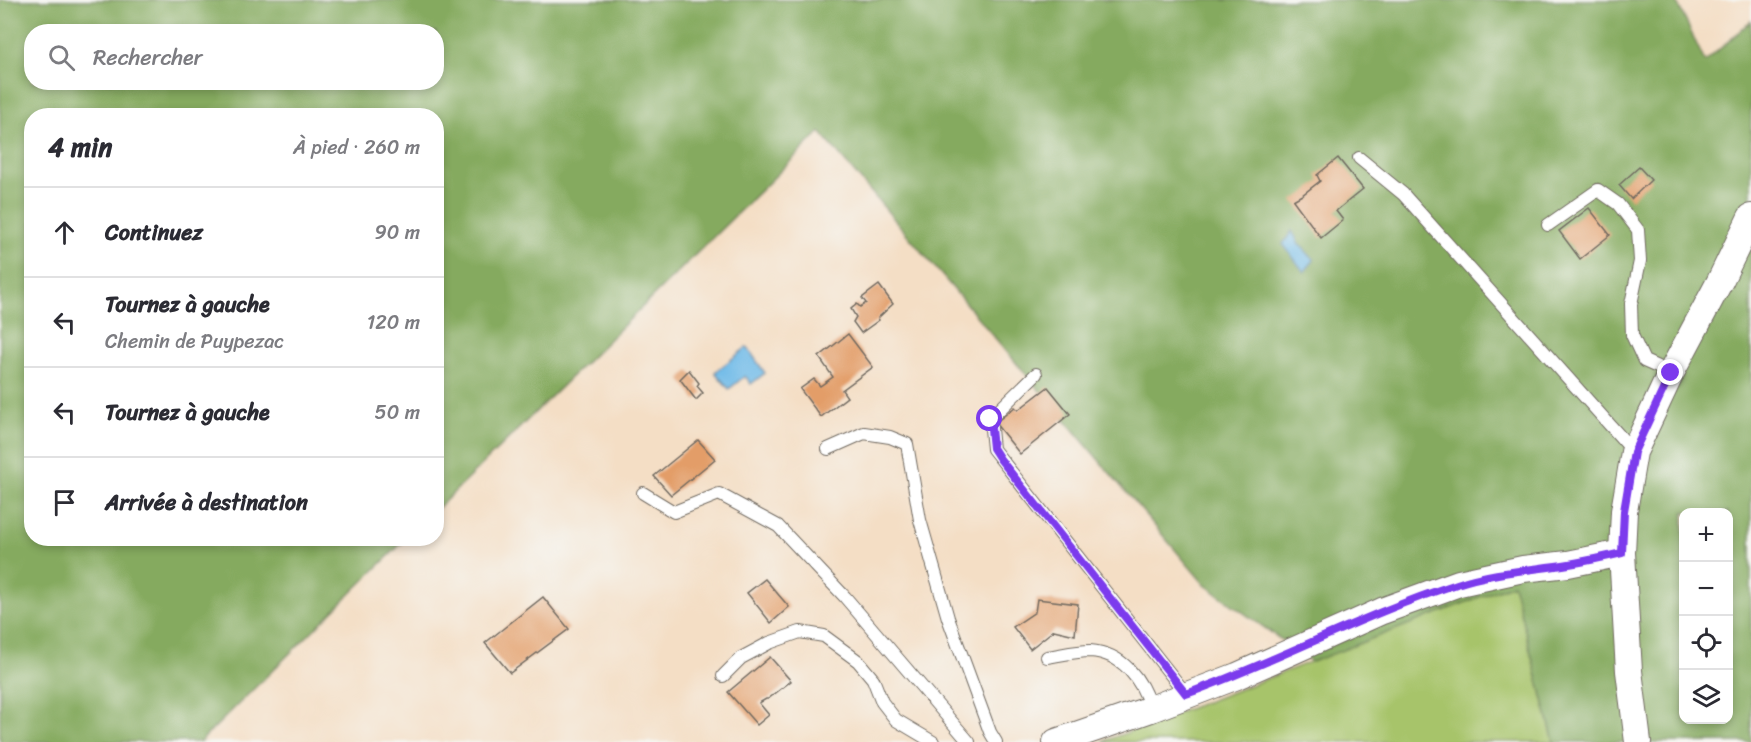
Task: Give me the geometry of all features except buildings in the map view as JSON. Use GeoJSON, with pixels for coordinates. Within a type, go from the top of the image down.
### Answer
{"type":"FeatureCollection","features":[{"type":"Feature","properties":{"kind":"street"},"geometry":{"type":"LineString","coordinates":[[1638,742],[1629,671],[1622,553],[1624,511],[1634,452],[1671,373],[1751,217]]}},
{"type":"Feature","properties":{"kind":"street"},"geometry":{"type":"LineString","coordinates":[[1056,742],[1237,676],[1382,611],[1459,583],[1523,569],[1568,564],[1622,553]]}},
{"type":"Feature","properties":{"kind":"lane"},"geometry":{"type":"LineString","coordinates":[[1359,158],[1403,194],[1634,452]]}},
{"type":"Feature","properties":{"kind":"lane"},"geometry":{"type":"LineString","coordinates":[[1548,225],[1598,190],[1618,204],[1638,230],[1640,261],[1631,304],[1632,335],[1644,362],[1671,373]]}},
{"type":"Feature","properties":{"kind":"lane"},"geometry":{"type":"LineString","coordinates":[[1036,374],[990,419],[993,448],[1186,694]]}},
{"type":"Feature","properties":{"kind":"lane"},"geometry":{"type":"LineString","coordinates":[[828,449],[864,433],[890,437],[907,444],[920,519],[948,618],[990,732],[996,742]]}},
{"type":"Feature","properties":{"kind":"lane"},"geometry":{"type":"LineString","coordinates":[[643,493],[674,512],[719,494],[778,526],[845,597],[969,742]]}},
{"type":"Feature","properties":{"kind":"lane"},"geometry":{"type":"LineString","coordinates":[[723,676],[741,658],[769,643],[800,632],[824,636],[858,660],[873,679],[882,702],[896,720],[933,742]]}},
{"type":"Feature","properties":{"kind":"lane"},"geometry":{"type":"LineString","coordinates":[[1047,657],[1090,651],[1120,659],[1145,689],[1151,709]]}},
{"type":"Feature","properties":{"kind":"green space"},"geometry":{"type":"Polygon","coordinates":[[[0,0],[1676,0],[1705,62],[1751,21],[1751,742],[1554,742],[1513,584],[1312,662],[1205,585],[820,132],[444,502],[444,108],[24,108],[24,546],[399,546],[200,742],[0,742],[0,0]]]}},
{"type":"Feature","properties":{"kind":"green space"},"geometry":{"type":"Polygon","coordinates":[[[1513,584],[1554,742],[1102,742],[1513,584]]]}},
{"type":"Feature","properties":{"kind":"water"},"geometry":{"type":"Polygon","coordinates":[[[1292,231],[1299,244],[1314,260],[1304,272],[1283,244],[1292,231]]]}},
{"type":"Feature","properties":{"kind":"water"},"geometry":{"type":"Polygon","coordinates":[[[747,347],[765,373],[751,384],[745,376],[729,389],[715,372],[747,347]]]}},
{"type":"Feature","properties":{"kind":"route"},"geometry":{"type":"LineString","coordinates":[[990,419],[993,448],[1000,459],[1186,694],[1237,676],[1382,611],[1459,583],[1523,569],[1568,564],[1622,553],[1624,511],[1634,452],[1671,373]]}}]}
